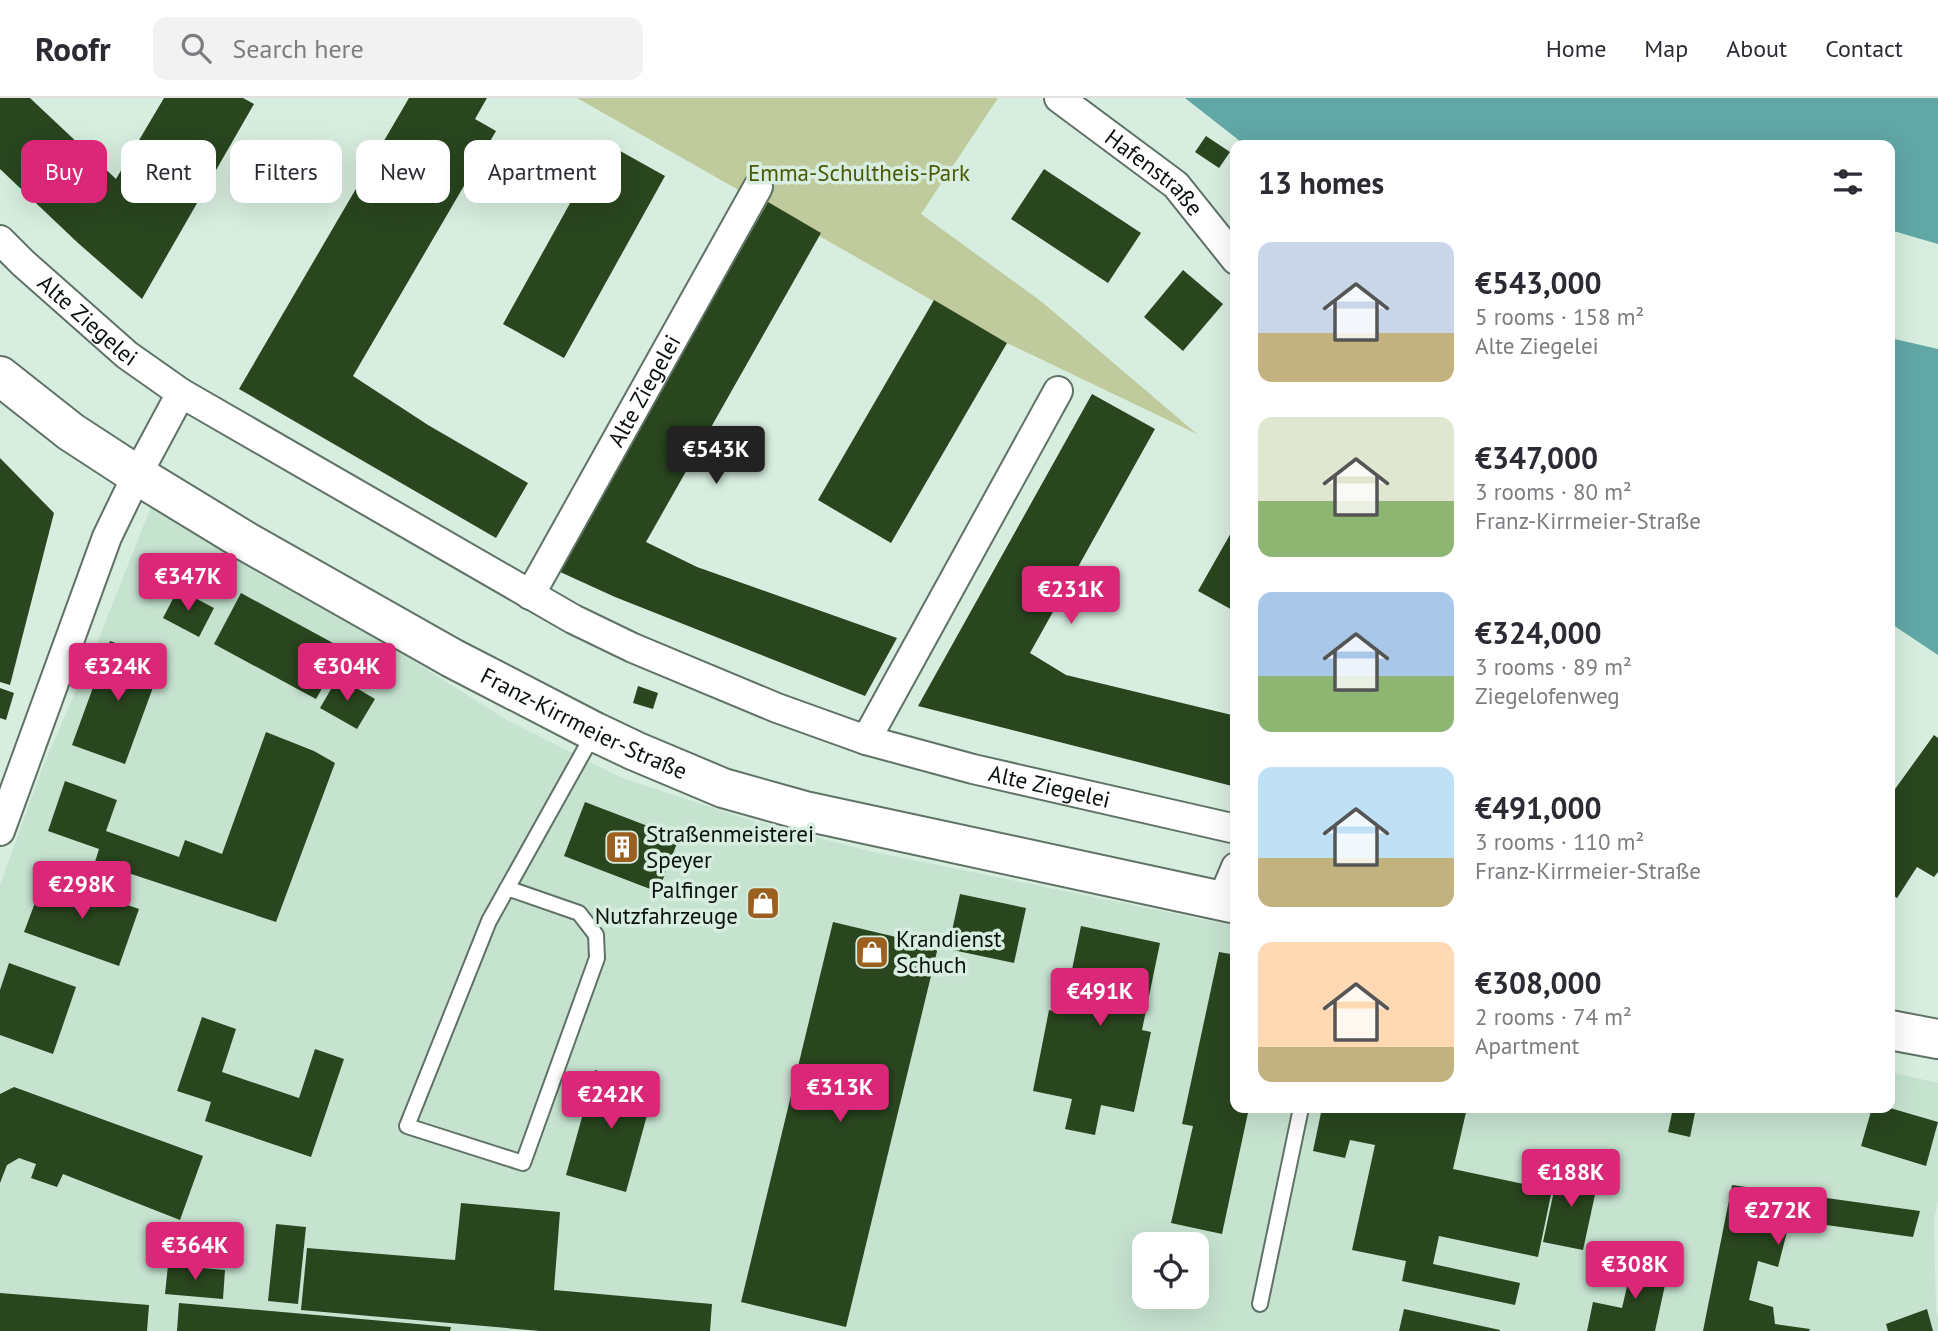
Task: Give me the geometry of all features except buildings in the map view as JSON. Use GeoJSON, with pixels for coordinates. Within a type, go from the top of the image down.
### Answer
{"type":"FeatureCollection","features":[{"type":"Feature","properties":{"kind":"street","name":"Hafenstraße"},"geometry":{"type":"LineString","coordinates":[[1059,98],[1176,185],[1230,252]]}},
{"type":"Feature","properties":{"kind":"street","name":"Alte Ziegelei"},"geometry":{"type":"LineString","coordinates":[[530,595],[758,187]]}},
{"type":"Feature","properties":{"kind":"street","name":"Alte Ziegelei"},"geometry":{"type":"LineString","coordinates":[[0,240],[127,355],[181,393],[530,595],[633,648],[777,708],[866,740],[973,769],[1230,828]]}},
{"type":"Feature","properties":{"kind":"street","name":"Franz-Kirrmeier-Straße"},"geometry":{"type":"LineString","coordinates":[[0,376],[71,432],[247,542],[452,658],[595,732],[723,788],[805,811],[1230,890]]}},
{"type":"Feature","properties":{"kind":"street"},"geometry":{"type":"LineString","coordinates":[[866,740],[1058,391]]}},
{"type":"Feature","properties":{"kind":"street"},"geometry":{"type":"LineString","coordinates":[[0,831],[103,548],[137,475],[181,393]]}},
{"type":"Feature","properties":{"kind":"street"},"geometry":{"type":"LineString","coordinates":[[1895,1031],[1938,1039]]}},
{"type":"Feature","properties":{"kind":"lane"},"geometry":{"type":"LineString","coordinates":[[507,888],[579,912],[596,934],[597,958],[523,1163],[408,1126],[489,921],[507,888],[595,732]]}},
{"type":"Feature","properties":{"kind":"lane"},"geometry":{"type":"LineString","coordinates":[[1261,1304],[1300,1113]]}},
{"type":"Feature","properties":{"kind":"shaded area"},"geometry":{"type":"Polygon","coordinates":[[[152,504],[232,547],[507,720],[622,778],[756,822],[874,852],[1230,925],[1230,1113],[1895,1113],[1895,1073],[1938,1083],[1938,1199],[1934,1220],[1938,1331],[0,1331],[0,885],[43,766],[99,638],[152,504]]]}},
{"type":"Feature","properties":{"kind":"green space","name":"Emma-Schultheis-Park"},"geometry":{"type":"Polygon","coordinates":[[[577,98],[998,98],[921,214],[1042,302],[1197,434],[1007,343],[577,98]]]}},
{"type":"Feature","properties":{"kind":"water"},"geometry":{"type":"Polygon","coordinates":[[[1185,98],[1938,98],[1938,244],[1895,231],[1895,140],[1239,140],[1185,98]]]}},
{"type":"Feature","properties":{"kind":"water"},"geometry":{"type":"Polygon","coordinates":[[[1895,339],[1938,349],[1938,655],[1895,626],[1895,339]]]}},
{"type":"Feature","properties":{"kind":"place","name":"Straßenmeisterei Speyer"},"geometry":{"type":"Point","coordinates":[622,847]}},
{"type":"Feature","properties":{"kind":"place","name":"Palfinger Nutzfahrzeuge"},"geometry":{"type":"Point","coordinates":[763,903]}},
{"type":"Feature","properties":{"kind":"place","name":"Krandienst Schuch"},"geometry":{"type":"Point","coordinates":[872,952]}}]}
